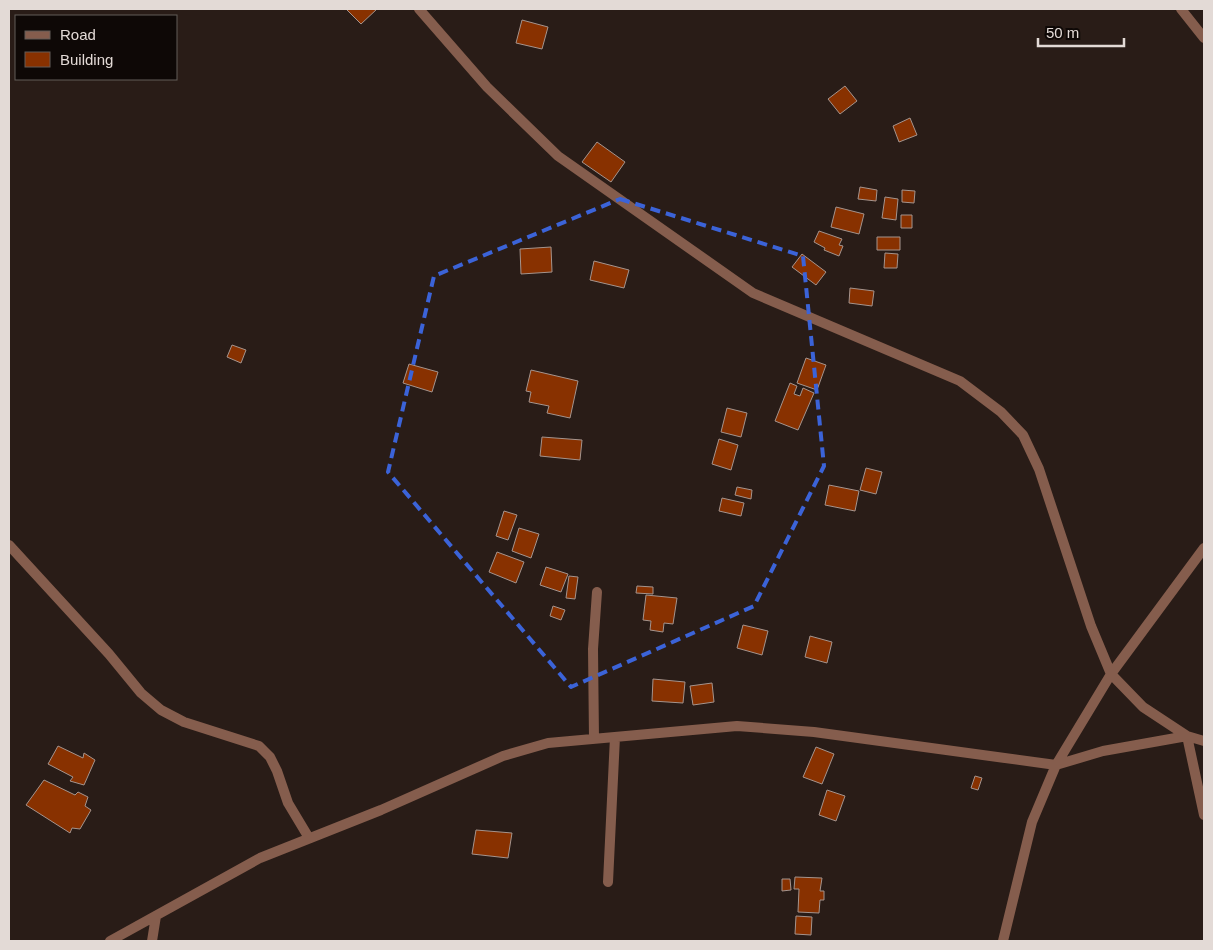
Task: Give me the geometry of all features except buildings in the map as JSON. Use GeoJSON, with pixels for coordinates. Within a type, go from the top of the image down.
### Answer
{"type":"FeatureCollection","features":[{"type":"Feature","properties":{"kind":"street"},"geometry":{"type":"LineString","coordinates":[[419,9],[487,87],[558,156],[753,293],[960,381],[1001,412],[1023,435],[1040,469],[1091,626],[1111,674],[1143,707],[1188,736],[1204,741]]}},
{"type":"Feature","properties":{"kind":"street"},"geometry":{"type":"LineString","coordinates":[[1181,9],[1204,38]]}},
{"type":"Feature","properties":{"kind":"street"},"geometry":{"type":"LineString","coordinates":[[9,545],[109,654],[141,693],[161,710],[184,722],[259,746],[270,758],[277,770],[288,803],[309,838]]}},
{"type":"Feature","properties":{"kind":"street"},"geometry":{"type":"LineString","coordinates":[[1003,941],[1032,822],[1056,764],[1111,674],[1204,548]]}},
{"type":"Feature","properties":{"kind":"street"},"geometry":{"type":"LineString","coordinates":[[594,738],[594,649],[597,592]]}},
{"type":"Feature","properties":{"kind":"street"},"geometry":{"type":"LineString","coordinates":[[110,941],[260,858],[381,810],[503,756],[548,743],[737,726],[814,732],[1056,764],[1103,751],[1188,736]]}},
{"type":"Feature","properties":{"kind":"street"},"geometry":{"type":"LineString","coordinates":[[1188,736],[1204,815]]}},
{"type":"Feature","properties":{"kind":"street"},"geometry":{"type":"LineString","coordinates":[[608,882],[615,737]]}},
{"type":"Feature","properties":{"kind":"street"},"geometry":{"type":"LineString","coordinates":[[152,941],[156,916]]}},
{"type":"Feature","properties":{"kind":"highlighted area"},"geometry":{"type":"Polygon","coordinates":[[[620,199],[803,256],[824,466],[754,606],[571,687],[388,472],[434,276],[620,199]]]}}]}
